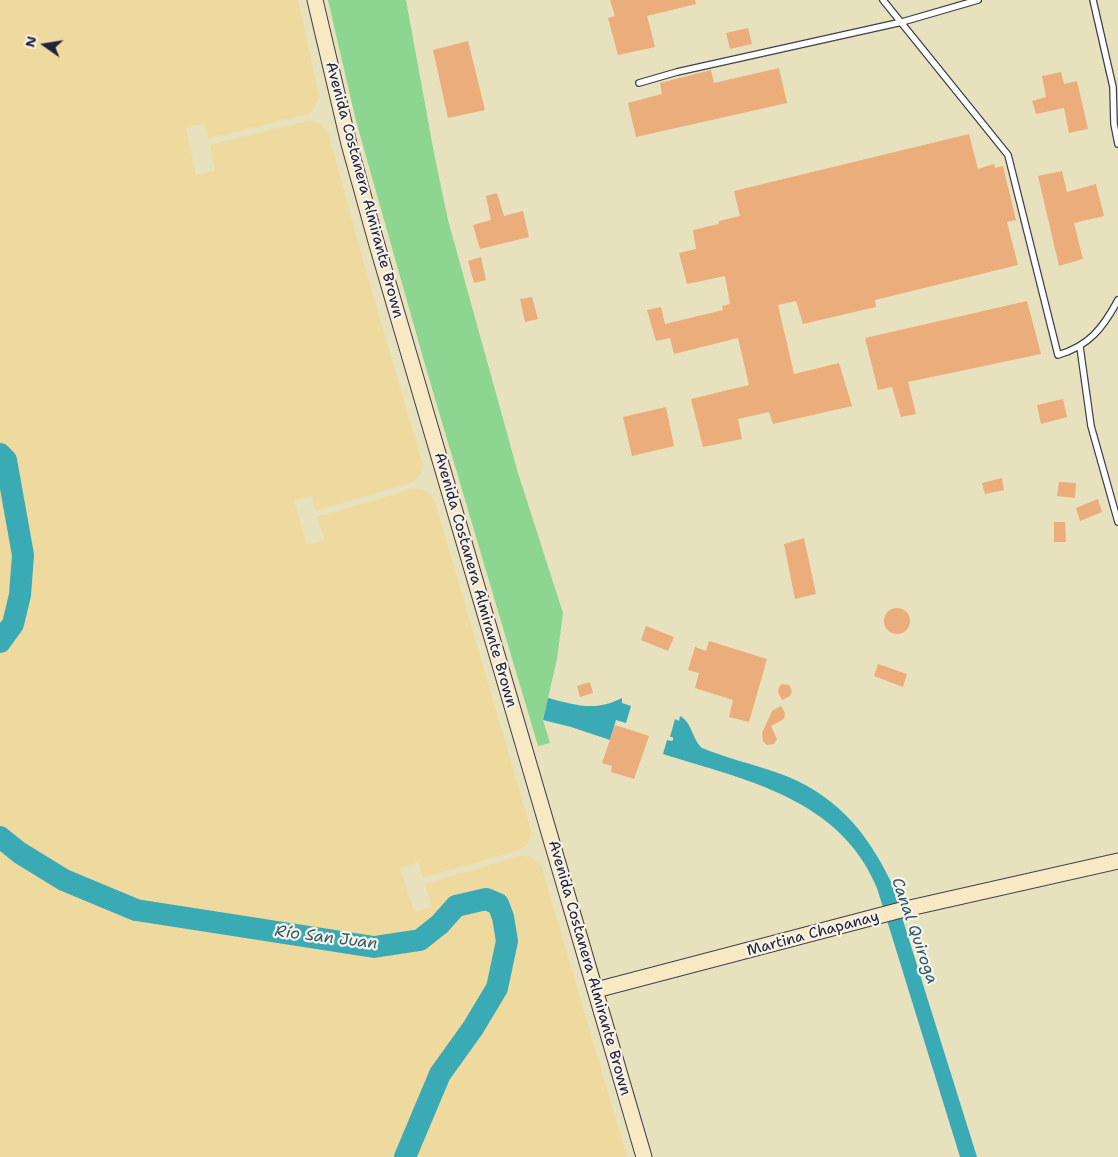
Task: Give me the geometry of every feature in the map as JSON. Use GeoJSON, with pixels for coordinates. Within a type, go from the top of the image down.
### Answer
{"type":"FeatureCollection","features":[{"type":"Feature","properties":{"kind":"main road","name":"Avenida Costanera Almirante Brown"},"geometry":{"type":"LineString","coordinates":[[315,0],[349,144],[377,245],[644,1157]]}},
{"type":"Feature","properties":{"kind":"main road","name":"Martina Chapanay"},"geometry":{"type":"LineString","coordinates":[[596,990],[901,910],[1118,861]]}},
{"type":"Feature","properties":{"kind":"lane"},"geometry":{"type":"LineString","coordinates":[[883,0],[1008,155],[1058,355],[1080,347],[1097,332],[1118,300]]}},
{"type":"Feature","properties":{"kind":"lane"},"geometry":{"type":"LineString","coordinates":[[639,83],[677,72],[902,22],[978,0]]}},
{"type":"Feature","properties":{"kind":"lane"},"geometry":{"type":"LineString","coordinates":[[1093,0],[1113,87],[1114,124],[1118,144]]}},
{"type":"Feature","properties":{"kind":"lane"},"geometry":{"type":"LineString","coordinates":[[1080,347],[1091,426],[1118,522]]}},
{"type":"Feature","properties":{"kind":"green space"},"geometry":{"type":"Polygon","coordinates":[[[328,0],[406,0],[448,220],[518,473],[563,613],[557,659],[543,720],[550,743],[538,746],[428,375],[356,121],[328,0]]]}},
{"type":"Feature","properties":{"kind":"sand"},"geometry":{"type":"Polygon","coordinates":[[[0,0],[298,0],[319,96],[314,109],[308,114],[208,139],[204,123],[186,128],[196,175],[215,171],[210,145],[308,121],[319,123],[328,132],[423,466],[421,474],[413,482],[316,511],[311,496],[294,500],[307,545],[325,540],[317,517],[412,489],[426,491],[431,496],[435,502],[531,830],[530,837],[523,848],[423,878],[418,862],[400,868],[414,912],[432,907],[425,884],[519,856],[530,857],[541,865],[627,1157],[0,1157],[0,0]]]}},
{"type":"Feature","properties":{"kind":"water"},"geometry":{"type":"Polygon","coordinates":[[[548,698],[576,705],[594,706],[603,705],[622,698],[622,703],[631,706],[626,723],[616,720],[610,740],[543,720],[548,698]]]}},
{"type":"Feature","properties":{"kind":"water"},"geometry":{"type":"Polygon","coordinates":[[[680,716],[690,726],[702,748],[798,781],[832,802],[859,830],[871,846],[891,882],[977,1157],[960,1157],[877,888],[861,857],[839,833],[815,813],[787,797],[726,773],[663,754],[667,740],[673,740],[673,737],[670,737],[675,719],[679,721],[680,716]]]}},
{"type":"Feature","properties":{"kind":"building"},"geometry":{"type":"Polygon","coordinates":[[[610,0],[695,0],[696,4],[647,16],[655,47],[618,55],[608,18],[615,16],[610,0]]]}},
{"type":"Feature","properties":{"kind":"building"},"geometry":{"type":"Polygon","coordinates":[[[748,28],[752,44],[730,49],[726,33],[748,28]]]}},
{"type":"Feature","properties":{"kind":"building"},"geometry":{"type":"Polygon","coordinates":[[[468,41],[485,110],[448,118],[433,50],[468,41]]]}},
{"type":"Feature","properties":{"kind":"building"},"geometry":{"type":"Polygon","coordinates":[[[779,68],[787,103],[636,137],[628,103],[662,94],[660,83],[711,70],[714,83],[779,68]]]}},
{"type":"Feature","properties":{"kind":"building"},"geometry":{"type":"Polygon","coordinates":[[[1061,72],[1064,84],[1077,81],[1088,129],[1069,133],[1064,108],[1036,114],[1032,101],[1046,97],[1042,76],[1061,72]]]}},
{"type":"Feature","properties":{"kind":"building"},"geometry":{"type":"Polygon","coordinates":[[[969,134],[978,169],[994,164],[995,168],[1003,166],[1016,220],[1007,222],[1018,265],[875,300],[876,307],[803,324],[796,301],[778,305],[794,374],[839,363],[852,406],[773,424],[769,412],[738,419],[742,439],[703,447],[691,399],[749,385],[738,338],[674,354],[670,338],[656,341],[647,310],[661,307],[665,324],[723,310],[722,306],[730,304],[725,276],[687,284],[679,253],[696,249],[693,230],[719,224],[719,221],[740,216],[734,191],[969,134]]]}},
{"type":"Feature","properties":{"kind":"building"},"geometry":{"type":"Polygon","coordinates":[[[1062,171],[1067,192],[1096,184],[1104,216],[1074,223],[1083,259],[1059,266],[1038,176],[1062,171]]]}},
{"type":"Feature","properties":{"kind":"building"},"geometry":{"type":"Polygon","coordinates":[[[497,193],[504,216],[523,211],[529,237],[480,249],[473,225],[491,220],[486,196],[497,193]]]}},
{"type":"Feature","properties":{"kind":"building"},"geometry":{"type":"Polygon","coordinates":[[[481,257],[486,280],[474,283],[468,261],[481,257]]]}},
{"type":"Feature","properties":{"kind":"building"},"geometry":{"type":"Polygon","coordinates":[[[532,297],[538,319],[525,322],[520,299],[532,297]]]}},
{"type":"Feature","properties":{"kind":"building"},"geometry":{"type":"Polygon","coordinates":[[[1027,301],[1041,354],[908,382],[916,414],[901,417],[892,387],[878,390],[865,338],[1027,301]]]}},
{"type":"Feature","properties":{"kind":"building"},"geometry":{"type":"Polygon","coordinates":[[[1063,399],[1067,417],[1041,424],[1037,405],[1063,399]]]}},
{"type":"Feature","properties":{"kind":"building"},"geometry":{"type":"Polygon","coordinates":[[[666,407],[674,446],[632,456],[623,417],[666,407]]]}},
{"type":"Feature","properties":{"kind":"building"},"geometry":{"type":"Polygon","coordinates":[[[1002,478],[1004,490],[985,494],[982,483],[1002,478]]]}},
{"type":"Feature","properties":{"kind":"building"},"geometry":{"type":"Polygon","coordinates":[[[1059,482],[1076,483],[1075,498],[1057,496],[1059,482]]]}},
{"type":"Feature","properties":{"kind":"building"},"geometry":{"type":"Polygon","coordinates":[[[1098,499],[1102,512],[1080,521],[1076,508],[1098,499]]]}},
{"type":"Feature","properties":{"kind":"building"},"geometry":{"type":"Polygon","coordinates":[[[1054,522],[1065,522],[1066,542],[1054,542],[1054,522]]]}},
{"type":"Feature","properties":{"kind":"building"},"geometry":{"type":"Polygon","coordinates":[[[804,538],[816,594],[795,599],[784,544],[804,538]]]}},
{"type":"Feature","properties":{"kind":"building"},"geometry":{"type":"Polygon","coordinates":[[[897,608],[906,612],[910,621],[906,630],[897,634],[888,630],[884,621],[888,612],[897,608]]]}},
{"type":"Feature","properties":{"kind":"building"},"geometry":{"type":"Polygon","coordinates":[[[646,626],[674,637],[668,651],[641,640],[646,626]]]}},
{"type":"Feature","properties":{"kind":"building"},"geometry":{"type":"Polygon","coordinates":[[[709,641],[767,659],[749,722],[729,717],[733,700],[695,688],[699,673],[688,670],[695,647],[706,651],[709,641]]]}},
{"type":"Feature","properties":{"kind":"building"},"geometry":{"type":"Polygon","coordinates":[[[878,664],[907,674],[903,687],[874,676],[878,664]]]}},
{"type":"Feature","properties":{"kind":"building"},"geometry":{"type":"Polygon","coordinates":[[[590,682],[593,693],[580,697],[577,686],[590,682]]]}},
{"type":"Feature","properties":{"kind":"building"},"geometry":{"type":"Polygon","coordinates":[[[782,684],[789,685],[792,691],[790,696],[782,700],[778,692],[782,684]]]}},
{"type":"Feature","properties":{"kind":"building"},"geometry":{"type":"Polygon","coordinates":[[[781,706],[785,713],[784,719],[771,726],[777,739],[774,744],[767,745],[763,741],[762,733],[772,711],[781,706]]]}},
{"type":"Feature","properties":{"kind":"building"},"geometry":{"type":"Polygon","coordinates":[[[615,725],[649,736],[634,779],[611,772],[612,766],[602,763],[615,725]]]}},
{"type":"Feature","properties":{"kind":"waterway","name":"Río San Juan"},"geometry":{"type":"LineString","coordinates":[[0,454],[6,460],[23,555],[20,595],[13,624],[0,642]]}},
{"type":"Feature","properties":{"kind":"waterway","name":"Río San Juan"},"geometry":{"type":"LineString","coordinates":[[0,837],[20,853],[64,880],[136,910],[374,947],[420,940],[440,924],[456,906],[486,899],[498,904],[503,917],[507,941],[497,988],[473,1028],[440,1074],[405,1157]]}},
{"type":"Feature","properties":{"kind":"water label","name":"Canal Quiroga"},"geometry":{"type":"Point","coordinates":[914,931]}}]}
